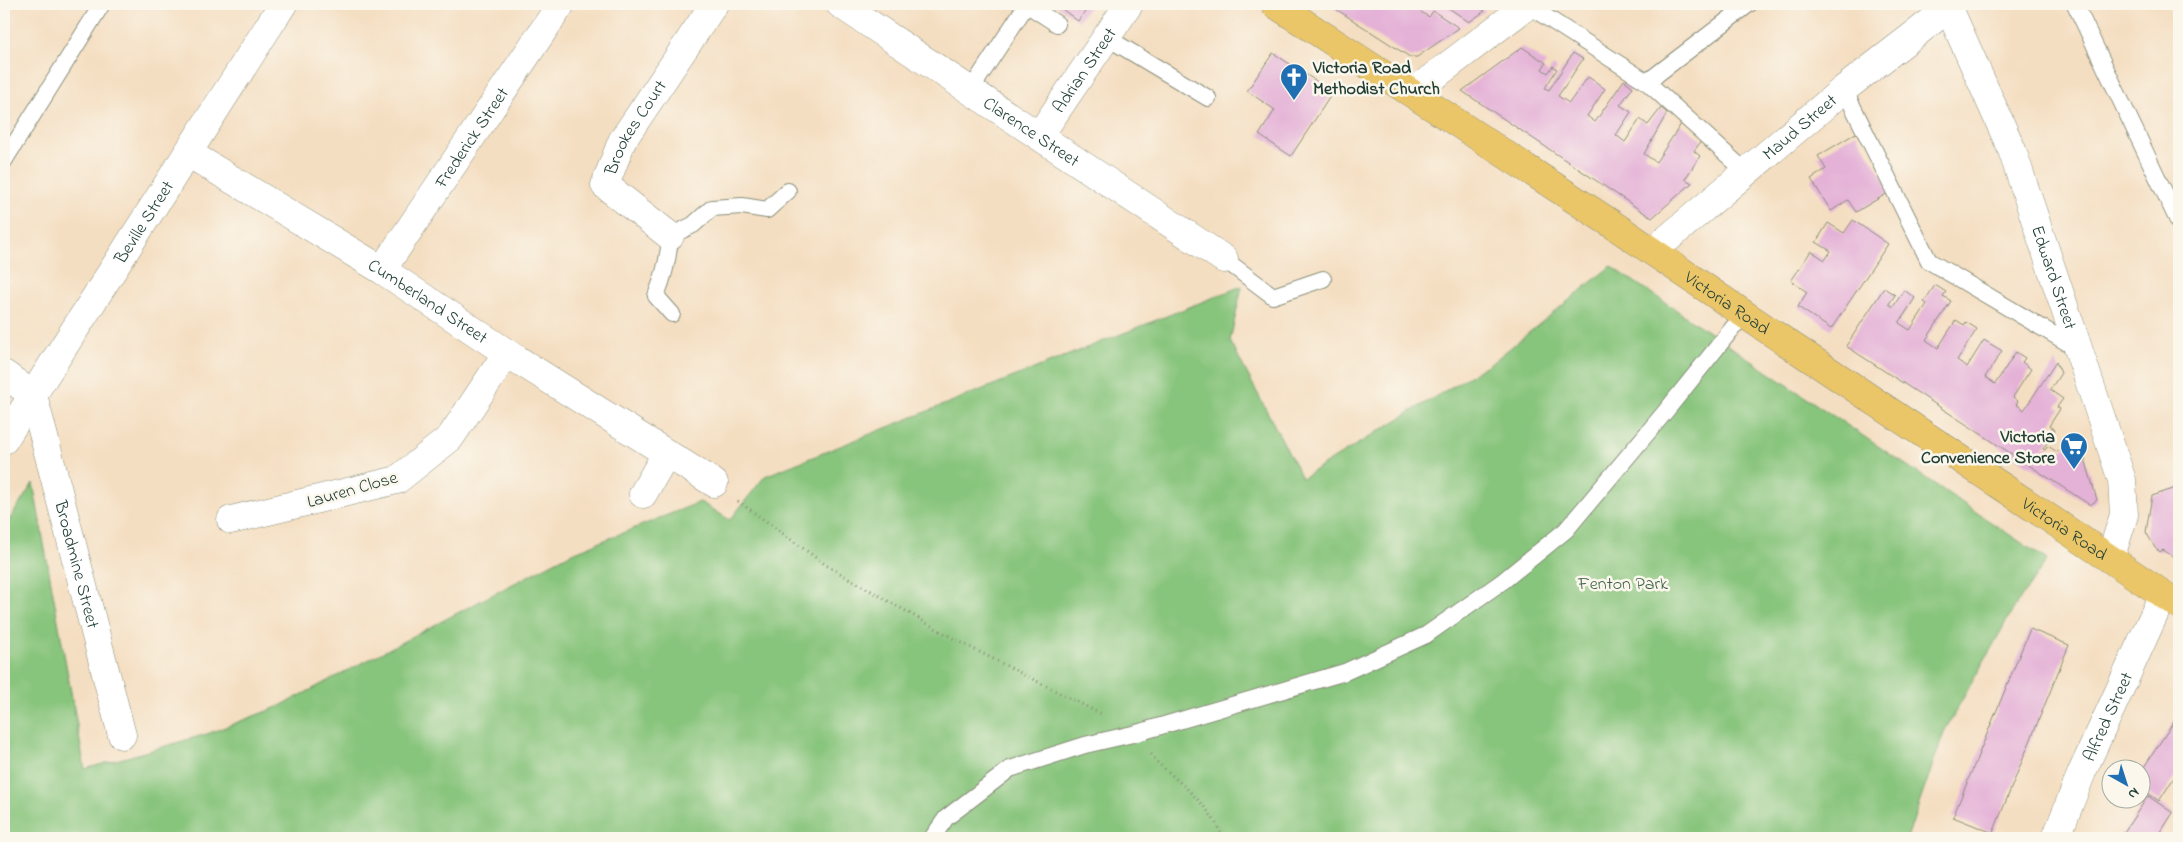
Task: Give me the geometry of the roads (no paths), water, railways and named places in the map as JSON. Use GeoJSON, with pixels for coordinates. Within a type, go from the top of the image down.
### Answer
{"type":"FeatureCollection","features":[{"type":"Feature","properties":{"kind":"main road","name":"Victoria Road"},"geometry":{"type":"LineString","coordinates":[[1275,4],[1653,252],[2171,600]]}},
{"type":"Feature","properties":{"kind":"street","name":"Beville Street"},"geometry":{"type":"LineString","coordinates":[[4,440],[283,4]]}},
{"type":"Feature","properties":{"kind":"street","name":"Frederick Street"},"geometry":{"type":"LineString","coordinates":[[382,270],[561,4]]}},
{"type":"Feature","properties":{"kind":"street","name":"Brookes Court"},"geometry":{"type":"LineString","coordinates":[[670,236],[605,185],[622,140],[714,4]]}},
{"type":"Feature","properties":{"kind":"street","name":"Clarence Street"},"geometry":{"type":"LineString","coordinates":[[840,4],[1224,259]]}},
{"type":"Feature","properties":{"kind":"street","name":"Adrian Street"},"geometry":{"type":"LineString","coordinates":[[1039,136],[1129,4]]}},
{"type":"Feature","properties":{"kind":"street"},"geometry":{"type":"LineString","coordinates":[[1412,93],[1528,4]]}},
{"type":"Feature","properties":{"kind":"street","name":"Maud Street"},"geometry":{"type":"LineString","coordinates":[[1653,252],[1844,89],[1948,5]]}},
{"type":"Feature","properties":{"kind":"street","name":"Edward Street"},"geometry":{"type":"LineString","coordinates":[[1948,5],[2012,150],[2122,480],[2124,515],[2110,559]]}},
{"type":"Feature","properties":{"kind":"street","name":"Cumberland Street"},"geometry":{"type":"LineString","coordinates":[[188,153],[382,270],[507,352],[714,483]]}},
{"type":"Feature","properties":{"kind":"street","name":"Lauren Close"},"geometry":{"type":"LineString","coordinates":[[231,520],[397,480],[450,438],[507,352]]}},
{"type":"Feature","properties":{"kind":"street"},"geometry":{"type":"LineString","coordinates":[[4,374],[33,395]]}},
{"type":"Feature","properties":{"kind":"street","name":"Broadmine Street"},"geometry":{"type":"LineString","coordinates":[[33,395],[122,735]]}},
{"type":"Feature","properties":{"kind":"street"},"geometry":{"type":"LineString","coordinates":[[643,494],[666,454]]}},
{"type":"Feature","properties":{"kind":"street","name":"Alfred Street"},"geometry":{"type":"LineString","coordinates":[[2056,838],[2082,772],[2171,600]]}},
{"type":"Feature","properties":{"kind":"lane"},"geometry":{"type":"LineString","coordinates":[[4,161],[102,4]]}},
{"type":"Feature","properties":{"kind":"lane"},"geometry":{"type":"LineString","coordinates":[[970,91],[1026,4],[1057,24]]}},
{"type":"Feature","properties":{"kind":"lane"},"geometry":{"type":"LineString","coordinates":[[1528,4],[1647,82],[1746,172]]}},
{"type":"Feature","properties":{"kind":"lane"},"geometry":{"type":"LineString","coordinates":[[1647,82],[1749,4]]}},
{"type":"Feature","properties":{"kind":"lane"},"geometry":{"type":"LineString","coordinates":[[2075,4],[2179,223]]}},
{"type":"Feature","properties":{"kind":"lane"},"geometry":{"type":"LineString","coordinates":[[1106,37],[1208,98]]}},
{"type":"Feature","properties":{"kind":"lane"},"geometry":{"type":"LineString","coordinates":[[1844,89],[1929,261],[2078,349]]}},
{"type":"Feature","properties":{"kind":"lane"},"geometry":{"type":"LineString","coordinates":[[672,314],[656,296],[669,254],[670,236],[693,224],[712,208],[742,206],[767,210],[788,191]]}},
{"type":"Feature","properties":{"kind":"lane"},"geometry":{"type":"LineString","coordinates":[[1224,259],[1273,296],[1323,279]]}},
{"type":"Feature","properties":{"kind":"lane"},"geometry":{"type":"LineString","coordinates":[[932,838],[946,818],[1010,769],[1085,745],[1137,733],[1345,672],[1426,635],[1503,581],[1566,530],[1744,314]]}},
{"type":"Feature","properties":{"kind":"place","name":"Victoria Road Methodist Church"},"geometry":{"type":"Point","coordinates":[1294,101]}},
{"type":"Feature","properties":{"kind":"place","name":"Victoria Convenience Store"},"geometry":{"type":"Point","coordinates":[2074,470]}},
{"type":"Feature","properties":{"kind":"park label","name":"Fenton Park"},"geometry":{"type":"Point","coordinates":[1623,583]}}]}
